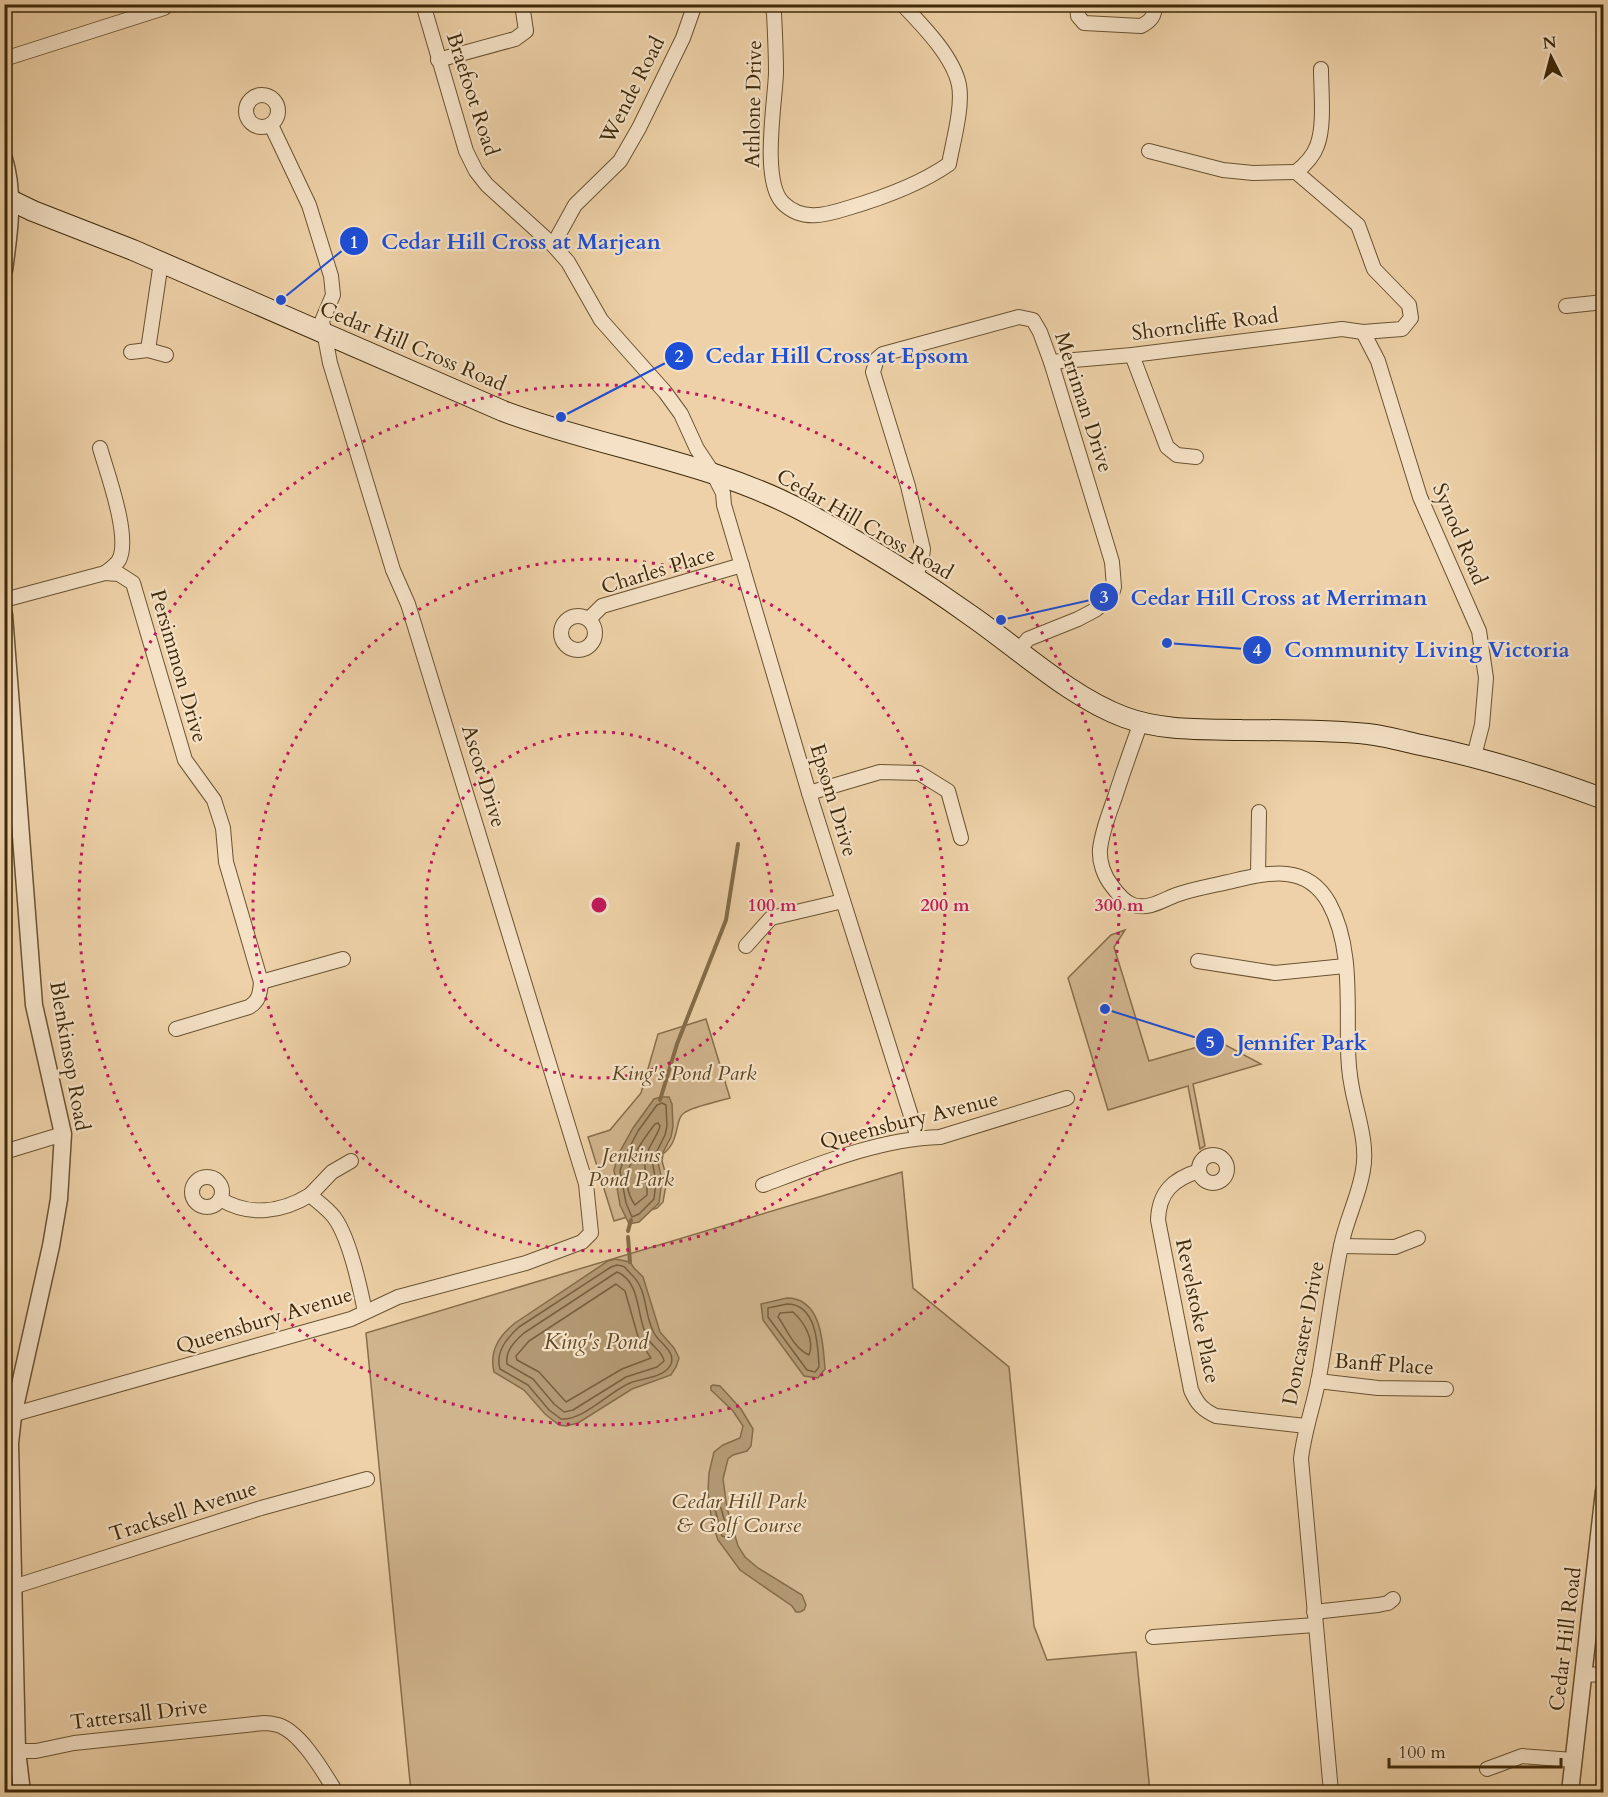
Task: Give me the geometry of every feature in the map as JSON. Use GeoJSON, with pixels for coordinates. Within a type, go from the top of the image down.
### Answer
{"type":"FeatureCollection","features":[{"type":"Feature","properties":{"kind":"main road","name":"Cedar Hill Cross Road"},"geometry":{"type":"LineString","coordinates":[[8,199],[161,262],[503,411],[537,424],[713,473],[771,495],[914,577],[1084,697],[1104,708],[1141,722],[1176,728],[1303,730],[1371,735],[1474,756],[1539,775],[1604,799]]}},
{"type":"Feature","properties":{"kind":"street","name":"Braefoot Road"},"geometry":{"type":"LineString","coordinates":[[423,4],[466,152],[476,171],[497,196],[553,245],[568,262],[601,320],[681,414],[697,449],[713,473]]}},
{"type":"Feature","properties":{"kind":"street"},"geometry":{"type":"LineString","coordinates":[[438,60],[515,39],[526,31],[522,4]]}},
{"type":"Feature","properties":{"kind":"street","name":"Wende Road"},"geometry":{"type":"LineString","coordinates":[[553,245],[575,205],[620,161],[639,129],[682,38],[695,4]]}},
{"type":"Feature","properties":{"kind":"street","name":"Athlone Drive"},"geometry":{"type":"LineString","coordinates":[[771,4],[774,13],[776,74],[772,130],[772,181],[783,203],[802,215],[822,216],[880,199],[936,173],[949,164],[958,108],[959,86],[955,73],[936,43],[902,4]]}},
{"type":"Feature","properties":{"kind":"street"},"geometry":{"type":"LineString","coordinates":[[1077,4],[1078,16],[1084,23],[1141,26],[1154,16],[1155,4]]}},
{"type":"Feature","properties":{"kind":"street"},"geometry":{"type":"LineString","coordinates":[[4,59],[164,8]]}},
{"type":"Feature","properties":{"kind":"street"},"geometry":{"type":"LineString","coordinates":[[1149,151],[1223,170],[1253,173],[1296,172],[1309,160],[1318,146],[1321,123],[1320,69]]}},
{"type":"Feature","properties":{"kind":"street"},"geometry":{"type":"LineString","coordinates":[[271,125],[309,205],[331,276],[333,295],[322,321],[323,334]]}},
{"type":"Feature","properties":{"kind":"street"},"geometry":{"type":"LineString","coordinates":[[4,159],[8,171],[4,270]]}},
{"type":"Feature","properties":{"kind":"street","name":"Shorncliffe Road"},"geometry":{"type":"LineString","coordinates":[[1051,362],[1341,329],[1364,332],[1402,329],[1411,318],[1409,305],[1374,269],[1358,225],[1296,172]]}},
{"type":"Feature","properties":{"kind":"street"},"geometry":{"type":"LineString","coordinates":[[148,350],[161,262]]}},
{"type":"Feature","properties":{"kind":"street"},"geometry":{"type":"LineString","coordinates":[[1566,306],[1604,302]]}},
{"type":"Feature","properties":{"kind":"street","name":"Merriman Drive"},"geometry":{"type":"LineString","coordinates":[[914,577],[921,564],[922,549],[909,486],[873,372],[877,359],[883,354],[1018,317],[1033,320],[1051,362],[1106,542],[1112,562],[1114,587],[1111,597],[1095,610],[1028,639],[1019,650]]}},
{"type":"Feature","properties":{"kind":"street","name":"Synod Road"},"geometry":{"type":"LineString","coordinates":[[1364,332],[1378,361],[1420,497],[1479,631],[1486,678],[1482,725],[1474,756]]}},
{"type":"Feature","properties":{"kind":"street","name":"Ascot Drive"},"geometry":{"type":"LineString","coordinates":[[323,334],[390,559],[412,615],[586,1184],[591,1233]]}},
{"type":"Feature","properties":{"kind":"street"},"geometry":{"type":"LineString","coordinates":[[131,352],[148,350],[166,355]]}},
{"type":"Feature","properties":{"kind":"street"},"geometry":{"type":"LineString","coordinates":[[1132,354],[1167,447],[1177,455],[1196,457]]}},
{"type":"Feature","properties":{"kind":"street"},"geometry":{"type":"LineString","coordinates":[[4,600],[105,573],[119,559],[123,545],[123,530],[100,448]]}},
{"type":"Feature","properties":{"kind":"street","name":"Epsom Drive"},"geometry":{"type":"LineString","coordinates":[[713,473],[723,493],[724,505],[809,793],[918,1138]]}},
{"type":"Feature","properties":{"kind":"street","name":"Charles Place"},"geometry":{"type":"LineString","coordinates":[[589,619],[602,606],[742,565]]}},
{"type":"Feature","properties":{"kind":"street","name":"Persimmon Drive"},"geometry":{"type":"LineString","coordinates":[[105,573],[119,574],[133,583],[185,760],[214,800],[223,828],[226,862],[261,982]]}},
{"type":"Feature","properties":{"kind":"street","name":"Blenkinsop Road"},"geometry":{"type":"LineString","coordinates":[[4,615],[34,1005],[63,1134],[63,1164],[57,1211],[9,1417],[13,1587],[11,1752],[22,1792]]}},
{"type":"Feature","properties":{"kind":"street"},"geometry":{"type":"LineString","coordinates":[[1141,722],[1102,836],[1100,852],[1102,867],[1108,881],[1116,892],[1133,905],[1152,905],[1177,894],[1258,875],[1259,812]]}},
{"type":"Feature","properties":{"kind":"street"},"geometry":{"type":"LineString","coordinates":[[809,793],[880,772],[919,773],[948,791],[961,838]]}},
{"type":"Feature","properties":{"kind":"street","name":"Doncaster Drive"},"geometry":{"type":"LineString","coordinates":[[1258,875],[1276,872],[1306,880],[1320,890],[1337,922],[1346,966],[1348,1067],[1361,1127],[1364,1169],[1341,1246],[1318,1381],[1303,1442],[1301,1473],[1331,1792]]}},
{"type":"Feature","properties":{"kind":"street"},"geometry":{"type":"LineString","coordinates":[[746,946],[771,918],[843,901]]}},
{"type":"Feature","properties":{"kind":"street"},"geometry":{"type":"LineString","coordinates":[[176,1029],[249,1007],[256,1003],[260,994],[261,982],[343,959]]}},
{"type":"Feature","properties":{"kind":"street"},"geometry":{"type":"LineString","coordinates":[[1198,961],[1275,973],[1346,966]]}},
{"type":"Feature","properties":{"kind":"street","name":"Queensbury Avenue"},"geometry":{"type":"LineString","coordinates":[[763,1185],[817,1165],[877,1147],[918,1138],[940,1137],[1067,1098]]}},
{"type":"Feature","properties":{"kind":"street"},"geometry":{"type":"LineString","coordinates":[[4,1152],[63,1134]]}},
{"type":"Feature","properties":{"kind":"street"},"geometry":{"type":"LineString","coordinates":[[220,1199],[232,1206],[267,1211],[284,1208],[310,1195],[332,1172],[351,1161]]}},
{"type":"Feature","properties":{"kind":"street","name":"Revelstoke Place"},"geometry":{"type":"LineString","coordinates":[[1200,1171],[1185,1176],[1171,1185],[1163,1195],[1158,1207],[1158,1220],[1191,1390],[1195,1400],[1204,1411],[1216,1416],[1306,1426]]}},
{"type":"Feature","properties":{"kind":"street"},"geometry":{"type":"LineString","coordinates":[[310,1195],[334,1217],[342,1231],[355,1270],[365,1312]]}},
{"type":"Feature","properties":{"kind":"street","name":"Queensbury Avenue"},"geometry":{"type":"LineString","coordinates":[[9,1417],[351,1319],[407,1294],[526,1263],[582,1242],[591,1233]]}},
{"type":"Feature","properties":{"kind":"street"},"geometry":{"type":"LineString","coordinates":[[1341,1246],[1395,1247],[1419,1238]]}},
{"type":"Feature","properties":{"kind":"street","name":"Banff Place"},"geometry":{"type":"LineString","coordinates":[[1318,1381],[1378,1388],[1446,1389]]}},
{"type":"Feature","properties":{"kind":"street","name":"Tracksell Avenue"},"geometry":{"type":"LineString","coordinates":[[13,1587],[261,1508],[367,1479]]}},
{"type":"Feature","properties":{"kind":"street","name":"Cedar Hill Road"},"geometry":{"type":"LineString","coordinates":[[1570,1792],[1604,1491]]}},
{"type":"Feature","properties":{"kind":"street"},"geometry":{"type":"LineString","coordinates":[[1153,1637],[1314,1618],[1388,1603],[1393,1599]]}},
{"type":"Feature","properties":{"kind":"street"},"geometry":{"type":"LineString","coordinates":[[1584,1674],[1604,1674]]}},
{"type":"Feature","properties":{"kind":"street","name":"Tattersall Drive"},"geometry":{"type":"LineString","coordinates":[[11,1752],[36,1751],[74,1743],[264,1723],[280,1725],[293,1735],[307,1750],[336,1792]]}},
{"type":"Feature","properties":{"kind":"street"},"geometry":{"type":"LineString","coordinates":[[1487,1769],[1522,1756],[1573,1760]]}},
{"type":"Feature","properties":{"kind":"green space"},"geometry":{"type":"Polygon","coordinates":[[[1125,930],[1114,947],[1149,1061],[1218,1041],[1261,1064],[1193,1084],[1205,1146],[1200,1149],[1188,1086],[1108,1110],[1068,978],[1111,935],[1125,930]]]}},
{"type":"Feature","properties":{"kind":"green space","name":"King's Pond Park"},"geometry":{"type":"Polygon","coordinates":[[[706,1019],[730,1098],[693,1109],[681,1116],[675,1137],[669,1149],[663,1154],[662,1161],[667,1179],[663,1202],[657,1208],[614,1221],[588,1137],[610,1130],[641,1093],[658,1034],[706,1019]]]}},
{"type":"Feature","properties":{"kind":"green space","name":"Cedar Hill Park & Golf Course"},"geometry":{"type":"Polygon","coordinates":[[[902,1172],[913,1288],[1009,1367],[1034,1626],[1047,1660],[1136,1652],[1150,1792],[411,1792],[366,1333],[902,1172]]]}},
{"type":"Feature","properties":{"kind":"water","name":"Jenkins Pond Park"},"geometry":{"type":"Polygon","coordinates":[[[669,1097],[672,1104],[673,1127],[671,1137],[658,1162],[662,1180],[659,1203],[639,1222],[629,1224],[620,1205],[614,1170],[618,1155],[633,1128],[654,1099],[669,1097]]]}},
{"type":"Feature","properties":{"kind":"water","name":"King's Pond"},"geometry":{"type":"Polygon","coordinates":[[[615,1259],[630,1262],[643,1277],[660,1332],[674,1348],[679,1358],[676,1367],[671,1375],[632,1389],[578,1423],[559,1425],[545,1414],[524,1390],[494,1372],[494,1351],[504,1333],[515,1323],[608,1261],[615,1259]]]}},
{"type":"Feature","properties":{"kind":"water"},"geometry":{"type":"Polygon","coordinates":[[[787,1298],[799,1300],[807,1306],[814,1314],[818,1324],[825,1369],[818,1378],[804,1376],[763,1320],[761,1304],[787,1298]]]}},
{"type":"Feature","properties":{"kind":"water"},"geometry":{"type":"Polygon","coordinates":[[[713,1385],[720,1386],[741,1409],[753,1429],[751,1446],[747,1451],[728,1459],[723,1479],[727,1508],[738,1546],[745,1557],[758,1568],[802,1595],[806,1605],[800,1612],[796,1612],[792,1606],[740,1570],[718,1540],[712,1523],[708,1492],[709,1473],[714,1452],[723,1445],[740,1438],[743,1426],[733,1411],[711,1390],[713,1385]]]}},
{"type":"Feature","properties":{"kind":"waterway"},"geometry":{"type":"LineString","coordinates":[[660,1100],[677,1044],[726,920],[738,844]]}},
{"type":"Feature","properties":{"kind":"waterway"},"geometry":{"type":"LineString","coordinates":[[628,1231],[631,1220]]}},
{"type":"Feature","properties":{"kind":"waterway"},"geometry":{"type":"LineString","coordinates":[[628,1237],[630,1262]]}},
{"type":"Feature","properties":{"kind":"place","name":"Cedar Hill Cross at Marjean"},"geometry":{"type":"Point","coordinates":[281,300]}},
{"type":"Feature","properties":{"kind":"place","name":"Cedar Hill Cross at Epsom"},"geometry":{"type":"Point","coordinates":[561,417]}},
{"type":"Feature","properties":{"kind":"place","name":"Cedar Hill Cross at Merriman"},"geometry":{"type":"Point","coordinates":[1001,620]}},
{"type":"Feature","properties":{"kind":"place","name":"Community Living Victoria"},"geometry":{"type":"Point","coordinates":[1167,643]}},
{"type":"Feature","properties":{"kind":"place","name":"Jennifer Park"},"geometry":{"type":"Point","coordinates":[1105,1009]}}]}
